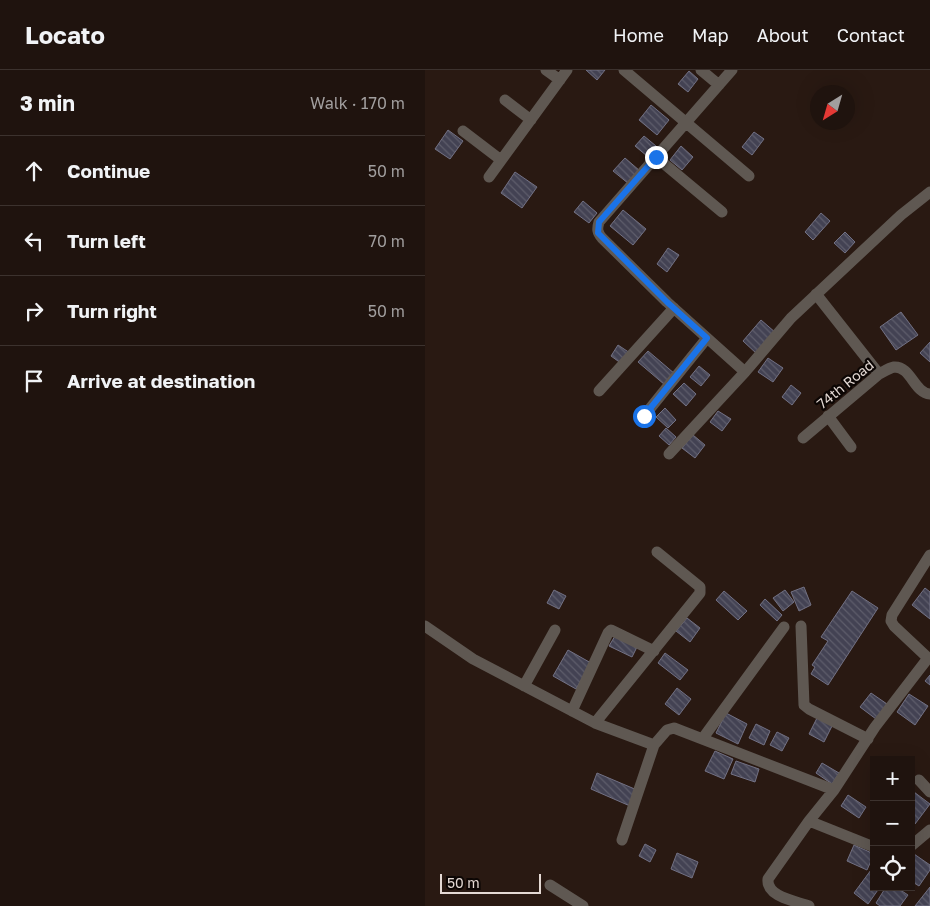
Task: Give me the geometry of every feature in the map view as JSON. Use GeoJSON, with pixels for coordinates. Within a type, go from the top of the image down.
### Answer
{"type":"FeatureCollection","features":[{"type":"Feature","properties":{"kind":"street"},"geometry":{"type":"LineString","coordinates":[[546,70],[560,80]]}},
{"type":"Feature","properties":{"kind":"street"},"geometry":{"type":"LineString","coordinates":[[489,177],[567,70]]}},
{"type":"Feature","properties":{"kind":"street"},"geometry":{"type":"LineString","coordinates":[[625,70],[749,176]]}},
{"type":"Feature","properties":{"kind":"street"},"geometry":{"type":"LineString","coordinates":[[701,70],[719,85]]}},
{"type":"Feature","properties":{"kind":"street"},"geometry":{"type":"LineString","coordinates":[[732,70],[599,222],[597,228],[602,238],[647,283],[745,372]]}},
{"type":"Feature","properties":{"kind":"street"},"geometry":{"type":"LineString","coordinates":[[505,100],[531,120]]}},
{"type":"Feature","properties":{"kind":"street"},"geometry":{"type":"LineString","coordinates":[[463,131],[501,160]]}},
{"type":"Feature","properties":{"kind":"street"},"geometry":{"type":"LineString","coordinates":[[656,157],[723,212]]}},
{"type":"Feature","properties":{"kind":"street"},"geometry":{"type":"LineString","coordinates":[[669,454],[745,372],[791,318],[901,215],[930,192]]}},
{"type":"Feature","properties":{"kind":"street"},"geometry":{"type":"LineString","coordinates":[[817,294],[879,374]]}},
{"type":"Feature","properties":{"kind":"street"},"geometry":{"type":"LineString","coordinates":[[599,391],[671,305]]}},
{"type":"Feature","properties":{"kind":"street"},"geometry":{"type":"LineString","coordinates":[[644,416],[707,338]]}},
{"type":"Feature","properties":{"kind":"street","name":"74th Road"},"geometry":{"type":"LineString","coordinates":[[803,438],[879,374],[893,367],[900,368],[920,389],[926,394],[930,394]]}},
{"type":"Feature","properties":{"kind":"street"},"geometry":{"type":"LineString","coordinates":[[828,416],[851,447]]}},
{"type":"Feature","properties":{"kind":"street"},"geometry":{"type":"LineString","coordinates":[[595,723],[701,590],[700,587],[657,552]]}},
{"type":"Feature","properties":{"kind":"street"},"geometry":{"type":"LineString","coordinates":[[801,905],[770,890],[767,885],[768,879],[809,821],[834,790],[868,739],[929,659],[893,626],[891,621],[892,615],[930,555]]}},
{"type":"Feature","properties":{"kind":"street"},"geometry":{"type":"LineString","coordinates":[[425,626],[473,659],[595,723],[654,745]]}},
{"type":"Feature","properties":{"kind":"street"},"geometry":{"type":"LineString","coordinates":[[801,626],[804,705],[868,739]]}},
{"type":"Feature","properties":{"kind":"street"},"geometry":{"type":"LineString","coordinates":[[703,738],[785,627]]}},
{"type":"Feature","properties":{"kind":"street"},"geometry":{"type":"LineString","coordinates":[[525,686],[555,630]]}},
{"type":"Feature","properties":{"kind":"street"},"geometry":{"type":"LineString","coordinates":[[572,711],[611,630],[654,651]]}},
{"type":"Feature","properties":{"kind":"street"},"geometry":{"type":"LineString","coordinates":[[622,840],[654,745],[667,730],[674,728],[834,790]]}},
{"type":"Feature","properties":{"kind":"street"},"geometry":{"type":"LineString","coordinates":[[919,780],[930,792]]}},
{"type":"Feature","properties":{"kind":"street"},"geometry":{"type":"LineString","coordinates":[[809,821],[872,846]]}},
{"type":"Feature","properties":{"kind":"street"},"geometry":{"type":"LineString","coordinates":[[915,843],[930,830]]}},
{"type":"Feature","properties":{"kind":"street"},"geometry":{"type":"LineString","coordinates":[[550,885],[583,906]]}},
{"type":"Feature","properties":{"kind":"building"},"geometry":{"type":"Polygon","coordinates":[[[586,70],[605,70],[597,80],[586,70]]]}},
{"type":"Feature","properties":{"kind":"building"},"geometry":{"type":"Polygon","coordinates":[[[689,71],[698,79],[688,92],[678,84],[689,71]]]}},
{"type":"Feature","properties":{"kind":"building"},"geometry":{"type":"Polygon","coordinates":[[[651,105],[669,120],[657,135],[639,120],[651,105]]]}},
{"type":"Feature","properties":{"kind":"building"},"geometry":{"type":"Polygon","coordinates":[[[448,130],[463,141],[450,159],[435,149],[448,130]]]}},
{"type":"Feature","properties":{"kind":"building"},"geometry":{"type":"Polygon","coordinates":[[[754,132],[764,139],[752,155],[742,147],[754,132]]]}},
{"type":"Feature","properties":{"kind":"building"},"geometry":{"type":"Polygon","coordinates":[[[644,136],[656,146],[647,156],[635,146],[644,136]]]}},
{"type":"Feature","properties":{"kind":"building"},"geometry":{"type":"Polygon","coordinates":[[[681,146],[693,157],[682,170],[670,160],[681,146]]]}},
{"type":"Feature","properties":{"kind":"building"},"geometry":{"type":"Polygon","coordinates":[[[625,158],[640,171],[629,184],[613,171],[625,158]]]}},
{"type":"Feature","properties":{"kind":"building"},"geometry":{"type":"Polygon","coordinates":[[[515,172],[537,187],[522,208],[501,193],[515,172]]]}},
{"type":"Feature","properties":{"kind":"building"},"geometry":{"type":"Polygon","coordinates":[[[583,201],[597,213],[589,223],[574,212],[583,201]]]}},
{"type":"Feature","properties":{"kind":"building"},"geometry":{"type":"Polygon","coordinates":[[[623,210],[646,229],[633,245],[610,226],[623,210]]]}},
{"type":"Feature","properties":{"kind":"building"},"geometry":{"type":"Polygon","coordinates":[[[821,213],[830,221],[813,240],[805,232],[821,213]]]}},
{"type":"Feature","properties":{"kind":"building"},"geometry":{"type":"Polygon","coordinates":[[[845,232],[855,242],[845,253],[834,243],[845,232]]]}},
{"type":"Feature","properties":{"kind":"building"},"geometry":{"type":"Polygon","coordinates":[[[668,248],[679,255],[667,272],[657,264],[668,248]]]}},
{"type":"Feature","properties":{"kind":"building"},"geometry":{"type":"Polygon","coordinates":[[[901,312],[918,335],[896,350],[880,327],[901,312]]]}},
{"type":"Feature","properties":{"kind":"building"},"geometry":{"type":"Polygon","coordinates":[[[761,320],[776,333],[757,354],[743,341],[761,320]]]}},
{"type":"Feature","properties":{"kind":"building"},"geometry":{"type":"Polygon","coordinates":[[[930,342],[930,362],[920,353],[930,342]]]}},
{"type":"Feature","properties":{"kind":"building"},"geometry":{"type":"Polygon","coordinates":[[[618,345],[630,353],[622,364],[611,356],[618,345]]]}},
{"type":"Feature","properties":{"kind":"building"},"geometry":{"type":"Polygon","coordinates":[[[648,351],[675,374],[665,385],[638,362],[648,351]]]}},
{"type":"Feature","properties":{"kind":"building"},"geometry":{"type":"Polygon","coordinates":[[[768,358],[783,368],[773,382],[758,372],[768,358]]]}},
{"type":"Feature","properties":{"kind":"building"},"geometry":{"type":"Polygon","coordinates":[[[699,366],[710,375],[701,386],[690,377],[699,366]]]}},
{"type":"Feature","properties":{"kind":"building"},"geometry":{"type":"Polygon","coordinates":[[[684,383],[696,394],[686,406],[673,394],[684,383]]]}},
{"type":"Feature","properties":{"kind":"building"},"geometry":{"type":"Polygon","coordinates":[[[791,385],[801,393],[792,405],[782,397],[791,385]]]}},
{"type":"Feature","properties":{"kind":"building"},"geometry":{"type":"Polygon","coordinates":[[[665,408],[676,420],[668,428],[656,417],[665,408]]]}},
{"type":"Feature","properties":{"kind":"building"},"geometry":{"type":"Polygon","coordinates":[[[718,411],[731,419],[722,431],[710,422],[718,411]]]}},
{"type":"Feature","properties":{"kind":"building"},"geometry":{"type":"Polygon","coordinates":[[[666,428],[676,437],[669,445],[659,436],[666,428]]]}},
{"type":"Feature","properties":{"kind":"building"},"geometry":{"type":"Polygon","coordinates":[[[693,435],[705,445],[695,458],[682,448],[693,435]]]}},
{"type":"Feature","properties":{"kind":"building"},"geometry":{"type":"Polygon","coordinates":[[[804,587],[811,605],[799,611],[791,592],[804,587]]]}},
{"type":"Feature","properties":{"kind":"building"},"geometry":{"type":"Polygon","coordinates":[[[925,588],[930,592],[930,619],[912,605],[925,588]]]}},
{"type":"Feature","properties":{"kind":"building"},"geometry":{"type":"Polygon","coordinates":[[[554,590],[566,596],[559,609],[547,603],[554,590]]]}},
{"type":"Feature","properties":{"kind":"building"},"geometry":{"type":"Polygon","coordinates":[[[785,590],[794,602],[783,611],[773,598],[785,590]]]}},
{"type":"Feature","properties":{"kind":"building"},"geometry":{"type":"Polygon","coordinates":[[[724,591],[747,611],[738,620],[716,600],[724,591]]]}},
{"type":"Feature","properties":{"kind":"building"},"geometry":{"type":"Polygon","coordinates":[[[852,591],[878,608],[828,685],[811,674],[815,667],[812,665],[828,641],[821,637],[852,591]]]}},
{"type":"Feature","properties":{"kind":"building"},"geometry":{"type":"Polygon","coordinates":[[[765,599],[782,615],[777,621],[760,605],[765,599]]]}},
{"type":"Feature","properties":{"kind":"building"},"geometry":{"type":"Polygon","coordinates":[[[687,618],[700,628],[690,642],[676,631],[687,618]]]}},
{"type":"Feature","properties":{"kind":"building"},"geometry":{"type":"Polygon","coordinates":[[[615,636],[637,647],[632,657],[609,646],[615,636]]]}},
{"type":"Feature","properties":{"kind":"building"},"geometry":{"type":"Polygon","coordinates":[[[568,650],[591,663],[576,689],[553,676],[568,650]]]}},
{"type":"Feature","properties":{"kind":"building"},"geometry":{"type":"Polygon","coordinates":[[[665,653],[688,670],[680,680],[658,663],[665,653]]]}},
{"type":"Feature","properties":{"kind":"building"},"geometry":{"type":"Polygon","coordinates":[[[930,675],[930,685],[925,681],[930,675]]]}},
{"type":"Feature","properties":{"kind":"building"},"geometry":{"type":"Polygon","coordinates":[[[677,688],[691,699],[679,715],[665,704],[677,688]]]}},
{"type":"Feature","properties":{"kind":"building"},"geometry":{"type":"Polygon","coordinates":[[[871,693],[887,704],[876,719],[860,707],[871,693]]]}},
{"type":"Feature","properties":{"kind":"building"},"geometry":{"type":"Polygon","coordinates":[[[909,694],[928,706],[915,725],[897,712],[909,694]]]}},
{"type":"Feature","properties":{"kind":"building"},"geometry":{"type":"Polygon","coordinates":[[[726,713],[747,724],[738,744],[716,733],[726,713]]]}},
{"type":"Feature","properties":{"kind":"building"},"geometry":{"type":"Polygon","coordinates":[[[818,716],[833,724],[824,742],[809,734],[818,716]]]}},
{"type":"Feature","properties":{"kind":"building"},"geometry":{"type":"Polygon","coordinates":[[[756,724],[770,731],[764,745],[749,738],[756,724]]]}},
{"type":"Feature","properties":{"kind":"building"},"geometry":{"type":"Polygon","coordinates":[[[777,732],[789,738],[782,751],[770,745],[777,732]]]}},
{"type":"Feature","properties":{"kind":"building"},"geometry":{"type":"Polygon","coordinates":[[[715,751],[733,759],[724,779],[705,771],[715,751]]]}},
{"type":"Feature","properties":{"kind":"building"},"geometry":{"type":"Polygon","coordinates":[[[736,761],[759,769],[755,782],[731,774],[736,761]]]}},
{"type":"Feature","properties":{"kind":"building"},"geometry":{"type":"Polygon","coordinates":[[[822,763],[839,773],[832,784],[816,773],[822,763]]]}},
{"type":"Feature","properties":{"kind":"building"},"geometry":{"type":"Polygon","coordinates":[[[597,773],[637,790],[630,806],[591,789],[597,773]]]}},
{"type":"Feature","properties":{"kind":"building"},"geometry":{"type":"Polygon","coordinates":[[[915,793],[930,804],[915,824],[915,793]]]}},
{"type":"Feature","properties":{"kind":"building"},"geometry":{"type":"Polygon","coordinates":[[[848,795],[866,807],[859,818],[841,806],[848,795]]]}},
{"type":"Feature","properties":{"kind":"building"},"geometry":{"type":"Polygon","coordinates":[[[645,844],[656,850],[650,862],[639,856],[645,844]]]}},
{"type":"Feature","properties":{"kind":"building"},"geometry":{"type":"Polygon","coordinates":[[[854,845],[870,852],[870,863],[867,870],[847,861],[854,845]]]}},
{"type":"Feature","properties":{"kind":"building"},"geometry":{"type":"Polygon","coordinates":[[[677,853],[698,862],[692,878],[671,869],[677,853]]]}},
{"type":"Feature","properties":{"kind":"building"},"geometry":{"type":"Polygon","coordinates":[[[915,855],[930,865],[930,870],[919,886],[915,884],[915,855]]]}},
{"type":"Feature","properties":{"kind":"building"},"geometry":{"type":"Polygon","coordinates":[[[870,871],[870,891],[877,891],[868,904],[854,893],[870,871]]]}},
{"type":"Feature","properties":{"kind":"building"},"geometry":{"type":"Polygon","coordinates":[[[930,887],[930,906],[915,906],[930,887]]]}},
{"type":"Feature","properties":{"kind":"building"},"geometry":{"type":"Polygon","coordinates":[[[884,891],[902,891],[908,895],[900,906],[880,906],[876,903],[884,891]]]}},
{"type":"Feature","properties":{"kind":"route"},"geometry":{"type":"LineString","coordinates":[[644,416],[707,338],[667,302],[598,233],[599,222],[656,157]]}}]}
